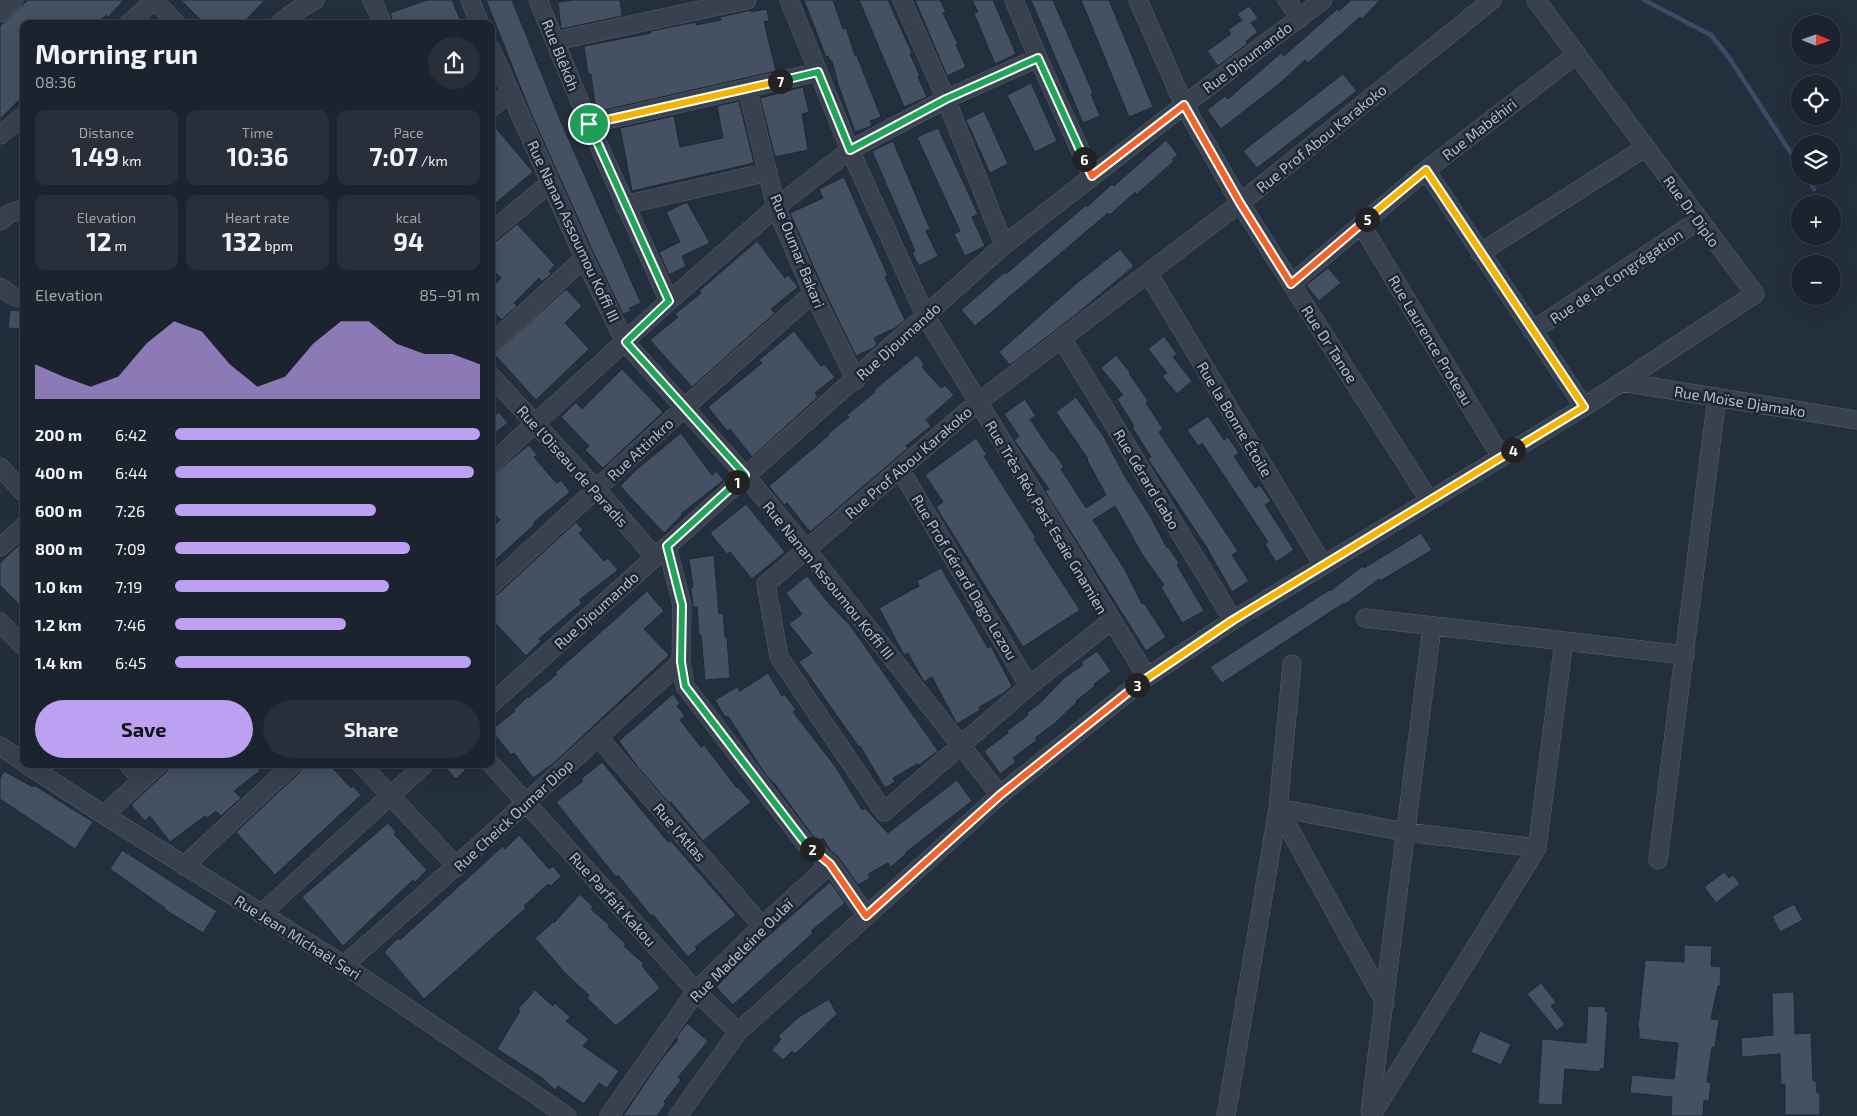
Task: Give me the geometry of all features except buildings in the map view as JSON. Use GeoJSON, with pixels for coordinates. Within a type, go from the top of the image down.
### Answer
{"type":"FeatureCollection","features":[{"type":"Feature","properties":{"kind":"street"},"geometry":{"type":"LineString","coordinates":[[0,12],[14,0]]}},
{"type":"Feature","properties":{"kind":"street"},"geometry":{"type":"LineString","coordinates":[[132,20],[155,0],[173,20]]}},
{"type":"Feature","properties":{"kind":"street"},"geometry":{"type":"LineString","coordinates":[[290,20],[315,0]]}},
{"type":"Feature","properties":{"kind":"street"},"geometry":{"type":"LineString","coordinates":[[372,0],[381,20]]}},
{"type":"Feature","properties":{"kind":"street"},"geometry":{"type":"LineString","coordinates":[[470,0],[478,20]]}},
{"type":"Feature","properties":{"kind":"street","name":"Rue Blêkôh"},"geometry":{"type":"LineString","coordinates":[[538,0],[624,205],[669,301]]}},
{"type":"Feature","properties":{"kind":"street"},"geometry":{"type":"LineString","coordinates":[[555,41],[747,0]]}},
{"type":"Feature","properties":{"kind":"street","name":"Rue Très Rév Past Esaïe Gnamien"},"geometry":{"type":"LineString","coordinates":[[789,0],[850,150],[926,317],[1110,621],[1147,677]]}},
{"type":"Feature","properties":{"kind":"street"},"geometry":{"type":"LineString","coordinates":[[902,0],[946,99],[1004,245]]}},
{"type":"Feature","properties":{"kind":"street"},"geometry":{"type":"LineString","coordinates":[[1014,0],[1038,58],[1092,176]]}},
{"type":"Feature","properties":{"kind":"street","name":"Rue Dr Tanoe"},"geometry":{"type":"LineString","coordinates":[[1138,0],[1184,105],[1240,203],[1429,500]]}},
{"type":"Feature","properties":{"kind":"street"},"geometry":{"type":"LineString","coordinates":[[1287,0],[1300,18]]}},
{"type":"Feature","properties":{"kind":"street","name":"Rue Djoumando"},"geometry":{"type":"LineString","coordinates":[[495,700],[745,475],[856,380],[1004,245],[1323,0]]}},
{"type":"Feature","properties":{"kind":"street","name":"Rue Prof Abou Karakoko"},"geometry":{"type":"LineString","coordinates":[[1110,621],[1030,686],[884,812],[779,657],[766,584],[977,403],[1240,203],[1492,0]]}},
{"type":"Feature","properties":{"kind":"street","name":"Rue Dr Diplo"},"geometry":{"type":"LineString","coordinates":[[1536,0],[1754,294],[1622,382]]}},
{"type":"Feature","properties":{"kind":"street","name":"Rue Mabéhiri"},"geometry":{"type":"LineString","coordinates":[[1291,284],[1426,170],[1577,54]]}},
{"type":"Feature","properties":{"kind":"street","name":"Rue Nanan Assoumou Koffi III"},"geometry":{"type":"LineString","coordinates":[[495,58],[584,258],[626,342],[745,475],[806,549],[1000,795]]}},
{"type":"Feature","properties":{"kind":"street"},"geometry":{"type":"LineString","coordinates":[[495,460],[776,206],[850,150],[946,99],[1038,58]]}},
{"type":"Feature","properties":{"kind":"street"},"geometry":{"type":"LineString","coordinates":[[589,124],[818,72]]}},
{"type":"Feature","properties":{"kind":"street","name":"Rue Oumar Bakari"},"geometry":{"type":"LineString","coordinates":[[747,88],[776,206],[813,293],[856,380]]}},
{"type":"Feature","properties":{"kind":"street"},"geometry":{"type":"LineString","coordinates":[[495,105],[510,92]]}},
{"type":"Feature","properties":{"kind":"street"},"geometry":{"type":"LineString","coordinates":[[0,135],[20,118]]}},
{"type":"Feature","properties":{"kind":"street"},"geometry":{"type":"LineString","coordinates":[[1480,252],[1646,148]]}},
{"type":"Feature","properties":{"kind":"street"},"geometry":{"type":"LineString","coordinates":[[1426,170],[1584,407]]}},
{"type":"Feature","properties":{"kind":"street"},"geometry":{"type":"LineString","coordinates":[[624,205],[768,172]]}},
{"type":"Feature","properties":{"kind":"street"},"geometry":{"type":"LineString","coordinates":[[495,229],[550,183]]}},
{"type":"Feature","properties":{"kind":"street"},"geometry":{"type":"LineString","coordinates":[[1,219],[10,213],[20,210]]}},
{"type":"Feature","properties":{"kind":"street","name":"Rue de la Congrégation"},"geometry":{"type":"LineString","coordinates":[[1532,331],[1699,220]]}},
{"type":"Feature","properties":{"kind":"street","name":"Rue Laurence Proteau"},"geometry":{"type":"LineString","coordinates":[[1361,224],[1501,457]]}},
{"type":"Feature","properties":{"kind":"street"},"geometry":{"type":"LineString","coordinates":[[495,340],[584,258]]}},
{"type":"Feature","properties":{"kind":"street","name":"Rue la Bonne Étoile"},"geometry":{"type":"LineString","coordinates":[[1148,273],[1323,565]]}},
{"type":"Feature","properties":{"kind":"street"},"geometry":{"type":"LineString","coordinates":[[0,287],[13,296],[20,298]]}},
{"type":"Feature","properties":{"kind":"street","name":"Rue Attinkro"},"geometry":{"type":"LineString","coordinates":[[495,582],[684,408],[813,293]]}},
{"type":"Feature","properties":{"kind":"street","name":"Rue Gérard Gabo"},"geometry":{"type":"LineString","coordinates":[[1062,339],[1233,620]]}},
{"type":"Feature","properties":{"kind":"street","name":"Rue l'Oiseau de Paradis"},"geometry":{"type":"LineString","coordinates":[[495,380],[596,490],[661,552]]}},
{"type":"Feature","properties":{"kind":"street"},"geometry":{"type":"LineString","coordinates":[[678,1116],[738,1032],[1000,795],[1147,677],[1233,620],[1622,382]]}},
{"type":"Feature","properties":{"kind":"street","name":"Rue Moïse Djamako"},"geometry":{"type":"LineString","coordinates":[[1622,382],[1857,420]]}},
{"type":"Feature","properties":{"kind":"street"},"geometry":{"type":"LineString","coordinates":[[1658,860],[1717,397]]}},
{"type":"Feature","properties":{"kind":"street"},"geometry":{"type":"LineString","coordinates":[[0,467],[20,489]]}},
{"type":"Feature","properties":{"kind":"street","name":"Rue Prof Gérard Dago Lezou"},"geometry":{"type":"LineString","coordinates":[[900,469],[1030,686]]}},
{"type":"Feature","properties":{"kind":"street"},"geometry":{"type":"LineString","coordinates":[[0,547],[20,530]]}},
{"type":"Feature","properties":{"kind":"street"},"geometry":{"type":"LineString","coordinates":[[661,552],[682,605],[681,662],[685,686],[805,843],[830,864],[866,916]]}},
{"type":"Feature","properties":{"kind":"street"},"geometry":{"type":"LineString","coordinates":[[1365,618],[1685,655]]}},
{"type":"Feature","properties":{"kind":"street"},"geometry":{"type":"LineString","coordinates":[[0,622],[20,643]]}},
{"type":"Feature","properties":{"kind":"street"},"geometry":{"type":"LineString","coordinates":[[1370,1116],[1432,626]]}},
{"type":"Feature","properties":{"kind":"street"},"geometry":{"type":"LineString","coordinates":[[1370,1116],[1537,848],[1564,641]]}},
{"type":"Feature","properties":{"kind":"street","name":"Rue Cheick Oumar Diop"},"geometry":{"type":"LineString","coordinates":[[344,965],[457,866],[681,662]]}},
{"type":"Feature","properties":{"kind":"street"},"geometry":{"type":"LineString","coordinates":[[1226,1116],[1278,808],[1292,664]]}},
{"type":"Feature","properties":{"kind":"street","name":"Rue l'Atlas"},"geometry":{"type":"LineString","coordinates":[[598,737],[762,926]]}},
{"type":"Feature","properties":{"kind":"street","name":"Rue Jean Michaël Seri"},"geometry":{"type":"LineString","coordinates":[[0,746],[20,760]]}},
{"type":"Feature","properties":{"kind":"street","name":"Rue Jean Michaël Seri"},"geometry":{"type":"LineString","coordinates":[[33,768],[184,866],[344,965],[566,1116]]}},
{"type":"Feature","properties":{"kind":"street"},"geometry":{"type":"LineString","coordinates":[[131,768],[141,780]]}},
{"type":"Feature","properties":{"kind":"street"},"geometry":{"type":"LineString","coordinates":[[104,815],[154,768]]}},
{"type":"Feature","properties":{"kind":"street"},"geometry":{"type":"LineString","coordinates":[[184,866],[289,768]]}},
{"type":"Feature","properties":{"kind":"street"},"geometry":{"type":"LineString","coordinates":[[366,768],[457,866]]}},
{"type":"Feature","properties":{"kind":"street"},"geometry":{"type":"LineString","coordinates":[[261,914],[421,768]]}},
{"type":"Feature","properties":{"kind":"street","name":"Rue Parfait Kakou"},"geometry":{"type":"LineString","coordinates":[[494,768],[696,991],[738,1032]]}},
{"type":"Feature","properties":{"kind":"street"},"geometry":{"type":"LineString","coordinates":[[1278,808],[1406,832],[1537,848]]}},
{"type":"Feature","properties":{"kind":"street"},"geometry":{"type":"LineString","coordinates":[[1278,808],[1385,1003]]}},
{"type":"Feature","properties":{"kind":"street","name":"Rue Madeleine Oulaï"},"geometry":{"type":"LineString","coordinates":[[609,1116],[696,991],[762,926],[830,864]]}},
{"type":"Feature","properties":{"kind":"waterway"},"geometry":{"type":"LineString","coordinates":[[1644,0],[1711,35],[1730,59],[1791,153]]}},
{"type":"Feature","properties":{"kind":"waterway"},"geometry":{"type":"LineString","coordinates":[[1812,185],[1814,189]]}},
{"type":"Feature","properties":{"kind":"route"},"geometry":{"type":"LineString","coordinates":[[1038,58],[1092,176],[1184,105],[1240,203],[1291,284],[1426,170],[1584,407],[1233,620],[1147,677],[1000,795],[866,916],[830,864],[805,843],[685,686],[681,662],[682,605],[667,546],[745,475],[626,342],[669,301],[589,124],[818,72],[850,150],[946,99],[1038,58]]}}]}
